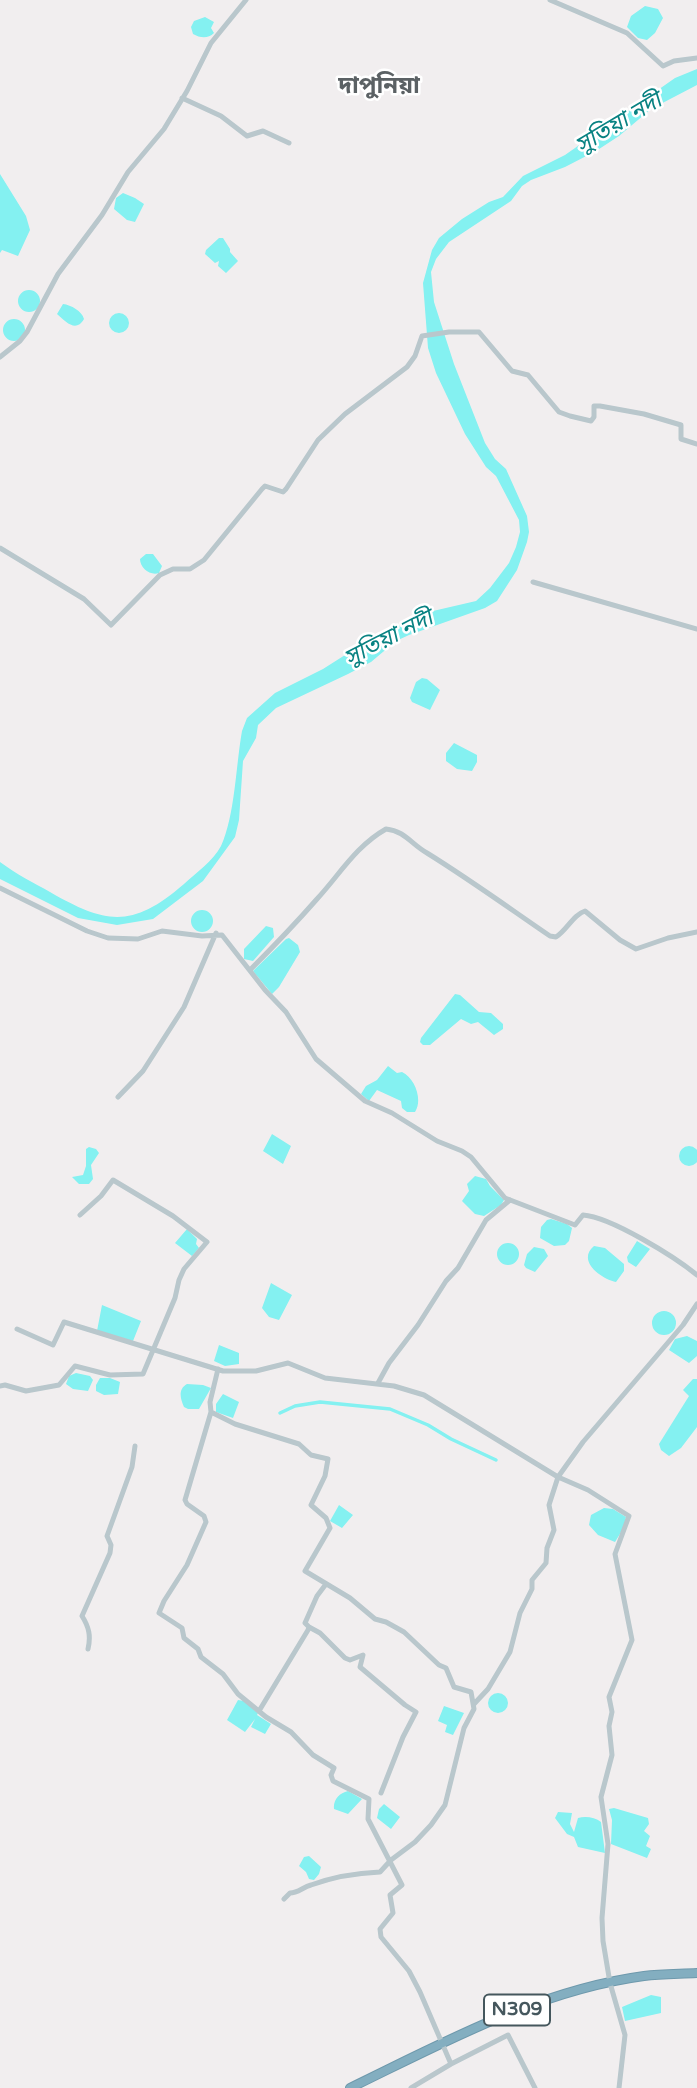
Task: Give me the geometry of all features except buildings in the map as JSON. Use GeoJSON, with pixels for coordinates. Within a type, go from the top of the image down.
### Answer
{"type":"FeatureCollection","features":[{"type":"Feature","properties":{"kind":"highway","name":"N309"},"geometry":{"type":"LineString","coordinates":[[349,2088],[524,2007],[644,1976],[697,1973]]}},
{"type":"Feature","properties":{"kind":"street"},"geometry":{"type":"LineString","coordinates":[[0,357],[27,332],[58,274],[102,215],[128,172],[164,129],[211,43],[246,0]]}},
{"type":"Feature","properties":{"kind":"street"},"geometry":{"type":"LineString","coordinates":[[550,0],[627,33],[663,66],[674,61],[697,58]]}},
{"type":"Feature","properties":{"kind":"street"},"geometry":{"type":"LineString","coordinates":[[182,98],[221,116],[247,136],[263,131],[289,143]]}},
{"type":"Feature","properties":{"kind":"street"},"geometry":{"type":"LineString","coordinates":[[0,548],[84,599],[111,625],[160,575],[173,569],[190,569],[204,559],[265,486],[283,492],[318,440],[345,414],[407,367],[415,356],[422,336],[449,332],[479,332],[512,371],[527,375],[559,412],[591,421],[594,418],[594,407],[600,406],[644,414],[681,425],[681,439],[697,444]]}},
{"type":"Feature","properties":{"kind":"street"},"geometry":{"type":"LineString","coordinates":[[533,582],[697,629]]}},
{"type":"Feature","properties":{"kind":"street"},"geometry":{"type":"LineString","coordinates":[[250,970],[318,898],[356,851],[371,837],[386,829],[406,835],[423,851],[464,875],[550,936],[556,937],[580,912],[585,911],[620,940],[636,949],[697,932]]}},
{"type":"Feature","properties":{"kind":"street"},"geometry":{"type":"LineString","coordinates":[[0,888],[108,939],[138,939],[162,931],[202,936],[222,934],[286,1012],[316,1059],[365,1101],[471,1157],[505,1198],[575,1225],[583,1215],[592,1216],[630,1232],[697,1275]]}},
{"type":"Feature","properties":{"kind":"street"},"geometry":{"type":"LineString","coordinates":[[118,1097],[143,1071],[184,1007],[216,933]]}},
{"type":"Feature","properties":{"kind":"street"},"geometry":{"type":"LineString","coordinates":[[0,1386],[26,1391],[59,1385],[75,1366],[110,1375],[143,1374],[175,1298],[184,1269],[207,1242],[173,1216],[113,1180],[102,1196],[80,1215]]}},
{"type":"Feature","properties":{"kind":"street"},"geometry":{"type":"LineString","coordinates":[[378,1383],[446,1281],[458,1268],[486,1220],[510,1200]]}},
{"type":"Feature","properties":{"kind":"street"},"geometry":{"type":"LineString","coordinates":[[474,1704],[488,1689],[510,1652],[520,1613],[532,1589],[532,1580],[546,1563],[547,1548],[554,1530],[549,1505],[558,1477],[583,1442],[683,1325],[697,1304]]}},
{"type":"Feature","properties":{"kind":"street"},"geometry":{"type":"LineString","coordinates":[[17,1329],[53,1345],[64,1322],[218,1369],[256,1371],[288,1363],[325,1378],[378,1383],[424,1395],[558,1477],[588,1490],[629,1516],[615,1555],[632,1640],[609,1697],[612,1712],[609,1726],[612,1755],[601,1797],[608,1857],[603,1895],[603,1941],[610,1983],[625,2035],[619,2088]]}},
{"type":"Feature","properties":{"kind":"street"},"geometry":{"type":"LineString","coordinates":[[218,1369],[210,1402],[211,1412],[185,1500],[204,1516],[206,1522],[187,1566],[160,1607],[159,1613],[182,1628],[183,1636],[196,1647],[201,1657],[220,1671],[238,1694],[291,1732],[313,1755],[331,1765],[334,1768],[331,1775],[333,1781],[369,1799],[368,1819],[402,1885],[390,1895],[393,1913],[380,1929],[380,1933],[414,1980],[451,2064]]}},
{"type":"Feature","properties":{"kind":"street"},"geometry":{"type":"LineString","coordinates":[[211,1412],[236,1424],[299,1444],[311,1455],[328,1459],[325,1476],[311,1506],[326,1518],[330,1528],[304,1569],[350,1598],[378,1621],[386,1622],[404,1632],[439,1665],[446,1668],[454,1687],[471,1692],[474,1704],[464,1728],[450,1791],[443,1808],[415,1842],[380,1872],[356,1873],[309,1885],[284,1899]]}},
{"type":"Feature","properties":{"kind":"street"},"geometry":{"type":"LineString","coordinates":[[88,1649],[89,1628],[82,1616],[110,1553],[111,1545],[107,1536],[132,1466],[135,1446]]}},
{"type":"Feature","properties":{"kind":"street"},"geometry":{"type":"LineString","coordinates":[[326,1584],[305,1623],[320,1633],[345,1658],[350,1660],[363,1655],[360,1667],[405,1706],[416,1712],[381,1793]]}},
{"type":"Feature","properties":{"kind":"street"},"geometry":{"type":"LineString","coordinates":[[259,1711],[309,1628]]}},
{"type":"Feature","properties":{"kind":"street"},"geometry":{"type":"LineString","coordinates":[[411,2088],[508,2035],[535,2088]]}},
{"type":"Feature","properties":{"kind":"water"},"geometry":{"type":"Polygon","coordinates":[[[645,6],[658,9],[663,18],[655,33],[647,40],[638,38],[627,27],[631,16],[645,6]]]}},
{"type":"Feature","properties":{"kind":"water"},"geometry":{"type":"Polygon","coordinates":[[[205,17],[214,22],[211,28],[214,33],[204,37],[193,34],[191,27],[194,21],[205,17]]]}},
{"type":"Feature","properties":{"kind":"water","name":"সুতিয়া নদী"},"geometry":{"type":"Polygon","coordinates":[[[697,69],[697,85],[651,109],[596,151],[522,186],[511,201],[449,242],[436,259],[431,272],[434,302],[454,364],[485,443],[495,459],[506,469],[527,516],[527,542],[517,570],[497,601],[396,641],[371,662],[276,708],[258,725],[256,738],[243,761],[239,820],[235,837],[203,881],[153,919],[117,925],[78,918],[0,879],[0,862],[70,903],[104,916],[134,915],[150,908],[199,871],[221,846],[229,820],[242,731],[247,718],[275,693],[323,669],[375,636],[433,611],[476,601],[490,588],[509,563],[516,547],[520,532],[519,520],[496,476],[486,467],[465,434],[436,373],[428,348],[423,283],[432,250],[439,238],[462,219],[489,202],[503,197],[523,176],[565,155],[675,78],[697,69]]]}},
{"type":"Feature","properties":{"kind":"water"},"geometry":{"type":"Polygon","coordinates":[[[0,174],[26,216],[30,230],[18,256],[2,250],[0,253],[0,174]]]}},
{"type":"Feature","properties":{"kind":"water"},"geometry":{"type":"Polygon","coordinates":[[[123,193],[144,204],[135,222],[127,220],[114,209],[116,198],[123,193]]]}},
{"type":"Feature","properties":{"kind":"water"},"geometry":{"type":"Polygon","coordinates":[[[219,238],[223,238],[238,261],[226,273],[218,266],[219,261],[215,263],[205,254],[219,238]]]}},
{"type":"Feature","properties":{"kind":"water"},"geometry":{"type":"Polygon","coordinates":[[[29,290],[37,293],[40,301],[37,309],[29,312],[21,309],[18,301],[21,293],[29,290]]]}},
{"type":"Feature","properties":{"kind":"water"},"geometry":{"type":"Polygon","coordinates":[[[63,304],[81,313],[84,319],[81,323],[71,325],[57,314],[63,304]]]}},
{"type":"Feature","properties":{"kind":"water"},"geometry":{"type":"Polygon","coordinates":[[[119,313],[126,316],[129,323],[126,330],[119,333],[112,330],[109,323],[112,316],[119,313]]]}},
{"type":"Feature","properties":{"kind":"water"},"geometry":{"type":"Polygon","coordinates":[[[14,319],[22,322],[25,330],[22,338],[14,341],[6,338],[3,330],[6,322],[14,319]]]}},
{"type":"Feature","properties":{"kind":"water"},"geometry":{"type":"Polygon","coordinates":[[[146,554],[153,554],[162,566],[159,573],[149,572],[144,568],[140,559],[146,554]]]}},
{"type":"Feature","properties":{"kind":"water"},"geometry":{"type":"Polygon","coordinates":[[[422,678],[440,690],[430,710],[412,702],[410,698],[416,682],[422,678]]]}},
{"type":"Feature","properties":{"kind":"water"},"geometry":{"type":"Polygon","coordinates":[[[454,743],[477,755],[472,771],[457,769],[446,761],[446,753],[454,743]]]}},
{"type":"Feature","properties":{"kind":"water"},"geometry":{"type":"Polygon","coordinates":[[[202,910],[210,913],[213,921],[210,929],[202,932],[194,929],[191,921],[194,913],[202,910]]]}},
{"type":"Feature","properties":{"kind":"water"},"geometry":{"type":"Polygon","coordinates":[[[266,926],[273,928],[274,937],[253,961],[244,959],[244,949],[266,926]]]}},
{"type":"Feature","properties":{"kind":"water"},"geometry":{"type":"Polygon","coordinates":[[[289,938],[298,945],[300,952],[272,994],[253,971],[289,938]]]}},
{"type":"Feature","properties":{"kind":"water"},"geometry":{"type":"Polygon","coordinates":[[[455,994],[460,995],[479,1012],[491,1013],[503,1024],[503,1029],[494,1035],[478,1022],[471,1024],[461,1019],[430,1045],[423,1045],[421,1038],[455,994]]]}},
{"type":"Feature","properties":{"kind":"water"},"geometry":{"type":"Polygon","coordinates":[[[388,1066],[397,1073],[407,1075],[414,1084],[418,1096],[415,1112],[407,1112],[402,1108],[401,1101],[377,1090],[369,1101],[361,1094],[388,1066]]]}},
{"type":"Feature","properties":{"kind":"water"},"geometry":{"type":"Polygon","coordinates":[[[272,1134],[291,1146],[283,1164],[263,1151],[272,1134]]]}},
{"type":"Feature","properties":{"kind":"water"},"geometry":{"type":"Polygon","coordinates":[[[685,1146],[693,1146],[699,1156],[693,1166],[685,1166],[679,1160],[679,1152],[685,1146]]]}},
{"type":"Feature","properties":{"kind":"water"},"geometry":{"type":"Polygon","coordinates":[[[89,1147],[99,1153],[91,1165],[93,1179],[89,1184],[79,1184],[72,1177],[83,1175],[86,1149],[89,1147]]]}},
{"type":"Feature","properties":{"kind":"water"},"geometry":{"type":"Polygon","coordinates":[[[475,1176],[486,1179],[504,1200],[484,1216],[475,1214],[462,1201],[469,1191],[467,1184],[475,1176]]]}},
{"type":"Feature","properties":{"kind":"water"},"geometry":{"type":"Polygon","coordinates":[[[551,1219],[572,1228],[569,1241],[565,1245],[554,1246],[540,1238],[541,1227],[551,1219]]]}},
{"type":"Feature","properties":{"kind":"water"},"geometry":{"type":"Polygon","coordinates":[[[187,1229],[197,1239],[199,1248],[192,1256],[175,1243],[187,1229]]]}},
{"type":"Feature","properties":{"kind":"water"},"geometry":{"type":"Polygon","coordinates":[[[637,1241],[650,1249],[636,1267],[628,1262],[627,1257],[637,1241]]]}},
{"type":"Feature","properties":{"kind":"water"},"geometry":{"type":"Polygon","coordinates":[[[508,1243],[516,1246],[519,1254],[516,1262],[508,1265],[500,1262],[497,1254],[500,1246],[508,1243]]]}},
{"type":"Feature","properties":{"kind":"water"},"geometry":{"type":"Polygon","coordinates":[[[594,1246],[605,1248],[624,1264],[624,1271],[616,1282],[598,1273],[589,1263],[589,1252],[594,1246]]]}},
{"type":"Feature","properties":{"kind":"water"},"geometry":{"type":"Polygon","coordinates":[[[534,1247],[544,1249],[548,1256],[535,1272],[524,1265],[527,1254],[534,1247]]]}},
{"type":"Feature","properties":{"kind":"water"},"geometry":{"type":"Polygon","coordinates":[[[271,1283],[292,1295],[279,1320],[269,1317],[262,1308],[271,1283]]]}},
{"type":"Feature","properties":{"kind":"water"},"geometry":{"type":"Polygon","coordinates":[[[102,1305],[141,1321],[133,1341],[97,1331],[102,1305]]]}},
{"type":"Feature","properties":{"kind":"water"},"geometry":{"type":"Polygon","coordinates":[[[664,1311],[673,1314],[676,1323],[673,1332],[664,1335],[655,1332],[652,1323],[655,1314],[664,1311]]]}},
{"type":"Feature","properties":{"kind":"water"},"geometry":{"type":"Polygon","coordinates":[[[687,1336],[697,1341],[697,1356],[689,1363],[669,1350],[675,1339],[687,1336]]]}},
{"type":"Feature","properties":{"kind":"water"},"geometry":{"type":"Polygon","coordinates":[[[219,1345],[239,1353],[239,1364],[225,1366],[214,1361],[219,1345]]]}},
{"type":"Feature","properties":{"kind":"water"},"geometry":{"type":"Polygon","coordinates":[[[76,1373],[90,1376],[93,1380],[88,1391],[73,1389],[66,1384],[69,1376],[76,1373]]]}},
{"type":"Feature","properties":{"kind":"water"},"geometry":{"type":"Polygon","coordinates":[[[100,1378],[120,1382],[118,1394],[104,1395],[96,1391],[100,1378]]]}},
{"type":"Feature","properties":{"kind":"water"},"geometry":{"type":"Polygon","coordinates":[[[693,1379],[697,1379],[697,1427],[681,1448],[669,1456],[661,1450],[659,1444],[689,1396],[683,1390],[693,1379]]]}},
{"type":"Feature","properties":{"kind":"water"},"geometry":{"type":"Polygon","coordinates":[[[187,1384],[211,1388],[199,1409],[184,1407],[181,1394],[182,1388],[187,1384]]]}},
{"type":"Feature","properties":{"kind":"water"},"geometry":{"type":"Polygon","coordinates":[[[223,1394],[239,1402],[233,1418],[216,1412],[216,1404],[223,1394]]]}},
{"type":"Feature","properties":{"kind":"water"},"geometry":{"type":"Polygon","coordinates":[[[339,1505],[353,1515],[342,1528],[330,1521],[339,1505]]]}},
{"type":"Feature","properties":{"kind":"water"},"geometry":{"type":"Polygon","coordinates":[[[604,1508],[613,1509],[626,1517],[615,1542],[598,1535],[589,1525],[591,1515],[604,1508]]]}},
{"type":"Feature","properties":{"kind":"water"},"geometry":{"type":"Polygon","coordinates":[[[494,1693],[502,1693],[508,1703],[502,1713],[494,1713],[488,1707],[488,1699],[494,1693]]]}},
{"type":"Feature","properties":{"kind":"water"},"geometry":{"type":"Polygon","coordinates":[[[238,1700],[244,1701],[257,1715],[271,1724],[265,1734],[251,1727],[255,1719],[245,1732],[227,1720],[238,1700]]]}},
{"type":"Feature","properties":{"kind":"water"},"geometry":{"type":"Polygon","coordinates":[[[444,1706],[464,1713],[453,1735],[445,1732],[447,1725],[438,1721],[444,1706]]]}},
{"type":"Feature","properties":{"kind":"water"},"geometry":{"type":"Polygon","coordinates":[[[348,1791],[362,1799],[348,1814],[334,1809],[334,1803],[337,1797],[348,1791]]]}},
{"type":"Feature","properties":{"kind":"water"},"geometry":{"type":"Polygon","coordinates":[[[384,1804],[400,1817],[391,1829],[377,1818],[379,1809],[384,1804]]]}},
{"type":"Feature","properties":{"kind":"water"},"geometry":{"type":"Polygon","coordinates":[[[609,1809],[648,1818],[649,1824],[644,1831],[650,1836],[646,1846],[651,1849],[647,1858],[611,1844],[612,1820],[609,1809]]]}},
{"type":"Feature","properties":{"kind":"water"},"geometry":{"type":"Polygon","coordinates":[[[558,1812],[572,1813],[570,1824],[574,1832],[578,1818],[590,1817],[601,1822],[605,1853],[578,1847],[574,1837],[567,1834],[555,1818],[558,1812]]]}},
{"type":"Feature","properties":{"kind":"water"},"geometry":{"type":"Polygon","coordinates":[[[309,1856],[321,1867],[314,1880],[309,1879],[299,1866],[304,1857],[309,1856]]]}},
{"type":"Feature","properties":{"kind":"water"},"geometry":{"type":"Polygon","coordinates":[[[651,1995],[661,1997],[661,2013],[625,2021],[622,2007],[651,1995]]]}},
{"type":"Feature","properties":{"kind":"waterway"},"geometry":{"type":"LineString","coordinates":[[280,1413],[295,1406],[320,1402],[390,1409],[496,1460]]}},
{"type":"Feature","properties":{"kind":"district","name":"দাপুনিয়া"},"geometry":{"type":"Point","coordinates":[379,87]}}]}
